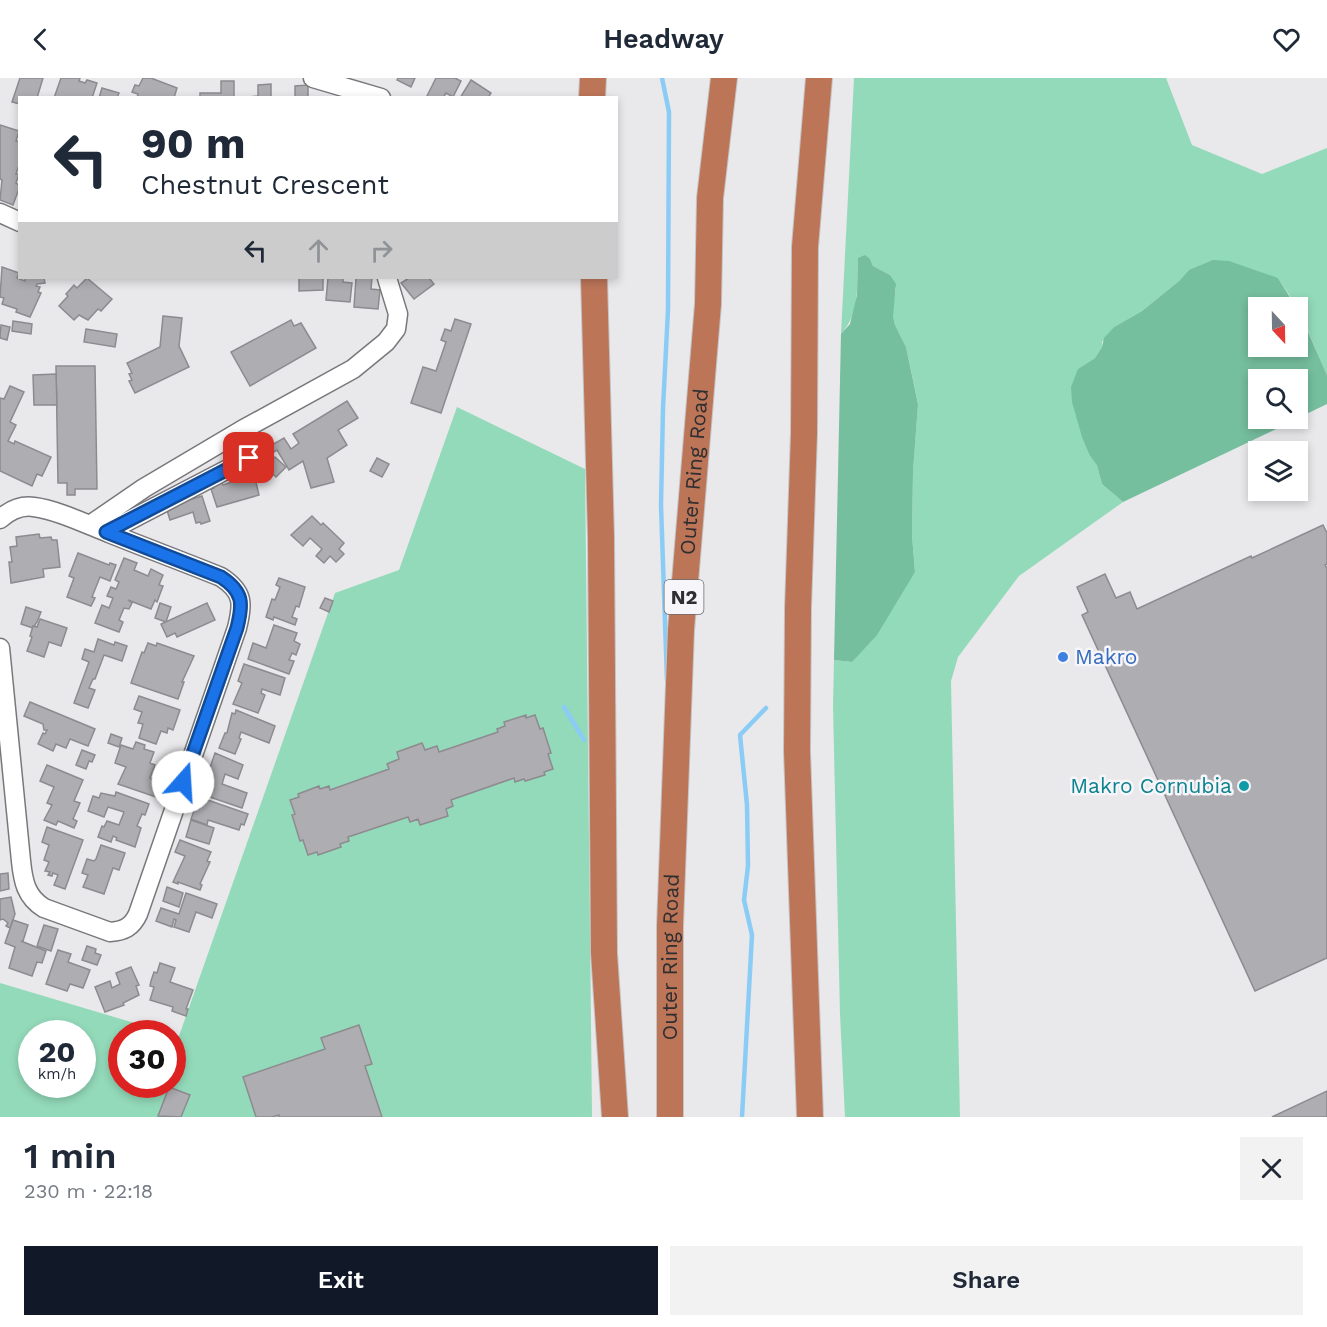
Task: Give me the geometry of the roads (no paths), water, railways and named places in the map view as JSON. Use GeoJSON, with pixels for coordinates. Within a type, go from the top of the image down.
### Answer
{"type":"FeatureCollection","features":[{"type":"Feature","properties":{"kind":"highway"},"geometry":{"type":"LineString","coordinates":[[592,96],[593,78]]}},
{"type":"Feature","properties":{"kind":"highway","name":"Outer Ring Road"},"geometry":{"type":"LineString","coordinates":[[670,1117],[670,926],[681,630],[708,304],[710,198],[724,78]]}},
{"type":"Feature","properties":{"kind":"highway"},"geometry":{"type":"LineString","coordinates":[[810,1117],[797,751],[798,608],[804,434],[805,247],[819,78]]}},
{"type":"Feature","properties":{"kind":"highway"},"geometry":{"type":"LineString","coordinates":[[594,279],[601,537],[604,953],[615,1117]]}},
{"type":"Feature","properties":{"kind":"street"},"geometry":{"type":"LineString","coordinates":[[313,78],[374,96]]}},
{"type":"Feature","properties":{"kind":"street"},"geometry":{"type":"LineString","coordinates":[[0,213],[18,221]]}},
{"type":"Feature","properties":{"kind":"street"},"geometry":{"type":"LineString","coordinates":[[98,529],[144,488],[242,430],[353,369],[386,342],[396,329],[398,314],[387,279]]}},
{"type":"Feature","properties":{"kind":"street"},"geometry":{"type":"LineString","coordinates":[[98,529],[249,458]]}},
{"type":"Feature","properties":{"kind":"street"},"geometry":{"type":"LineString","coordinates":[[0,519],[11,511],[33,506],[221,577],[231,584],[239,596],[241,611],[138,914],[127,928],[110,932],[98,929],[44,908],[30,897],[23,880],[6,776],[0,648]]}},
{"type":"Feature","properties":{"kind":"waterway"},"geometry":{"type":"LineString","coordinates":[[662,78],[669,112],[668,310],[661,505],[667,680]]}},
{"type":"Feature","properties":{"kind":"waterway"},"geometry":{"type":"LineString","coordinates":[[564,707],[584,740]]}},
{"type":"Feature","properties":{"kind":"waterway"},"geometry":{"type":"LineString","coordinates":[[742,1117],[752,935],[744,900],[748,866],[747,805],[740,735],[766,708]]}},
{"type":"Feature","properties":{"kind":"place","name":"Makro"},"geometry":{"type":"Point","coordinates":[1063,657]}},
{"type":"Feature","properties":{"kind":"place","name":"Makro Cornubia"},"geometry":{"type":"Point","coordinates":[1244,786]}}]}
